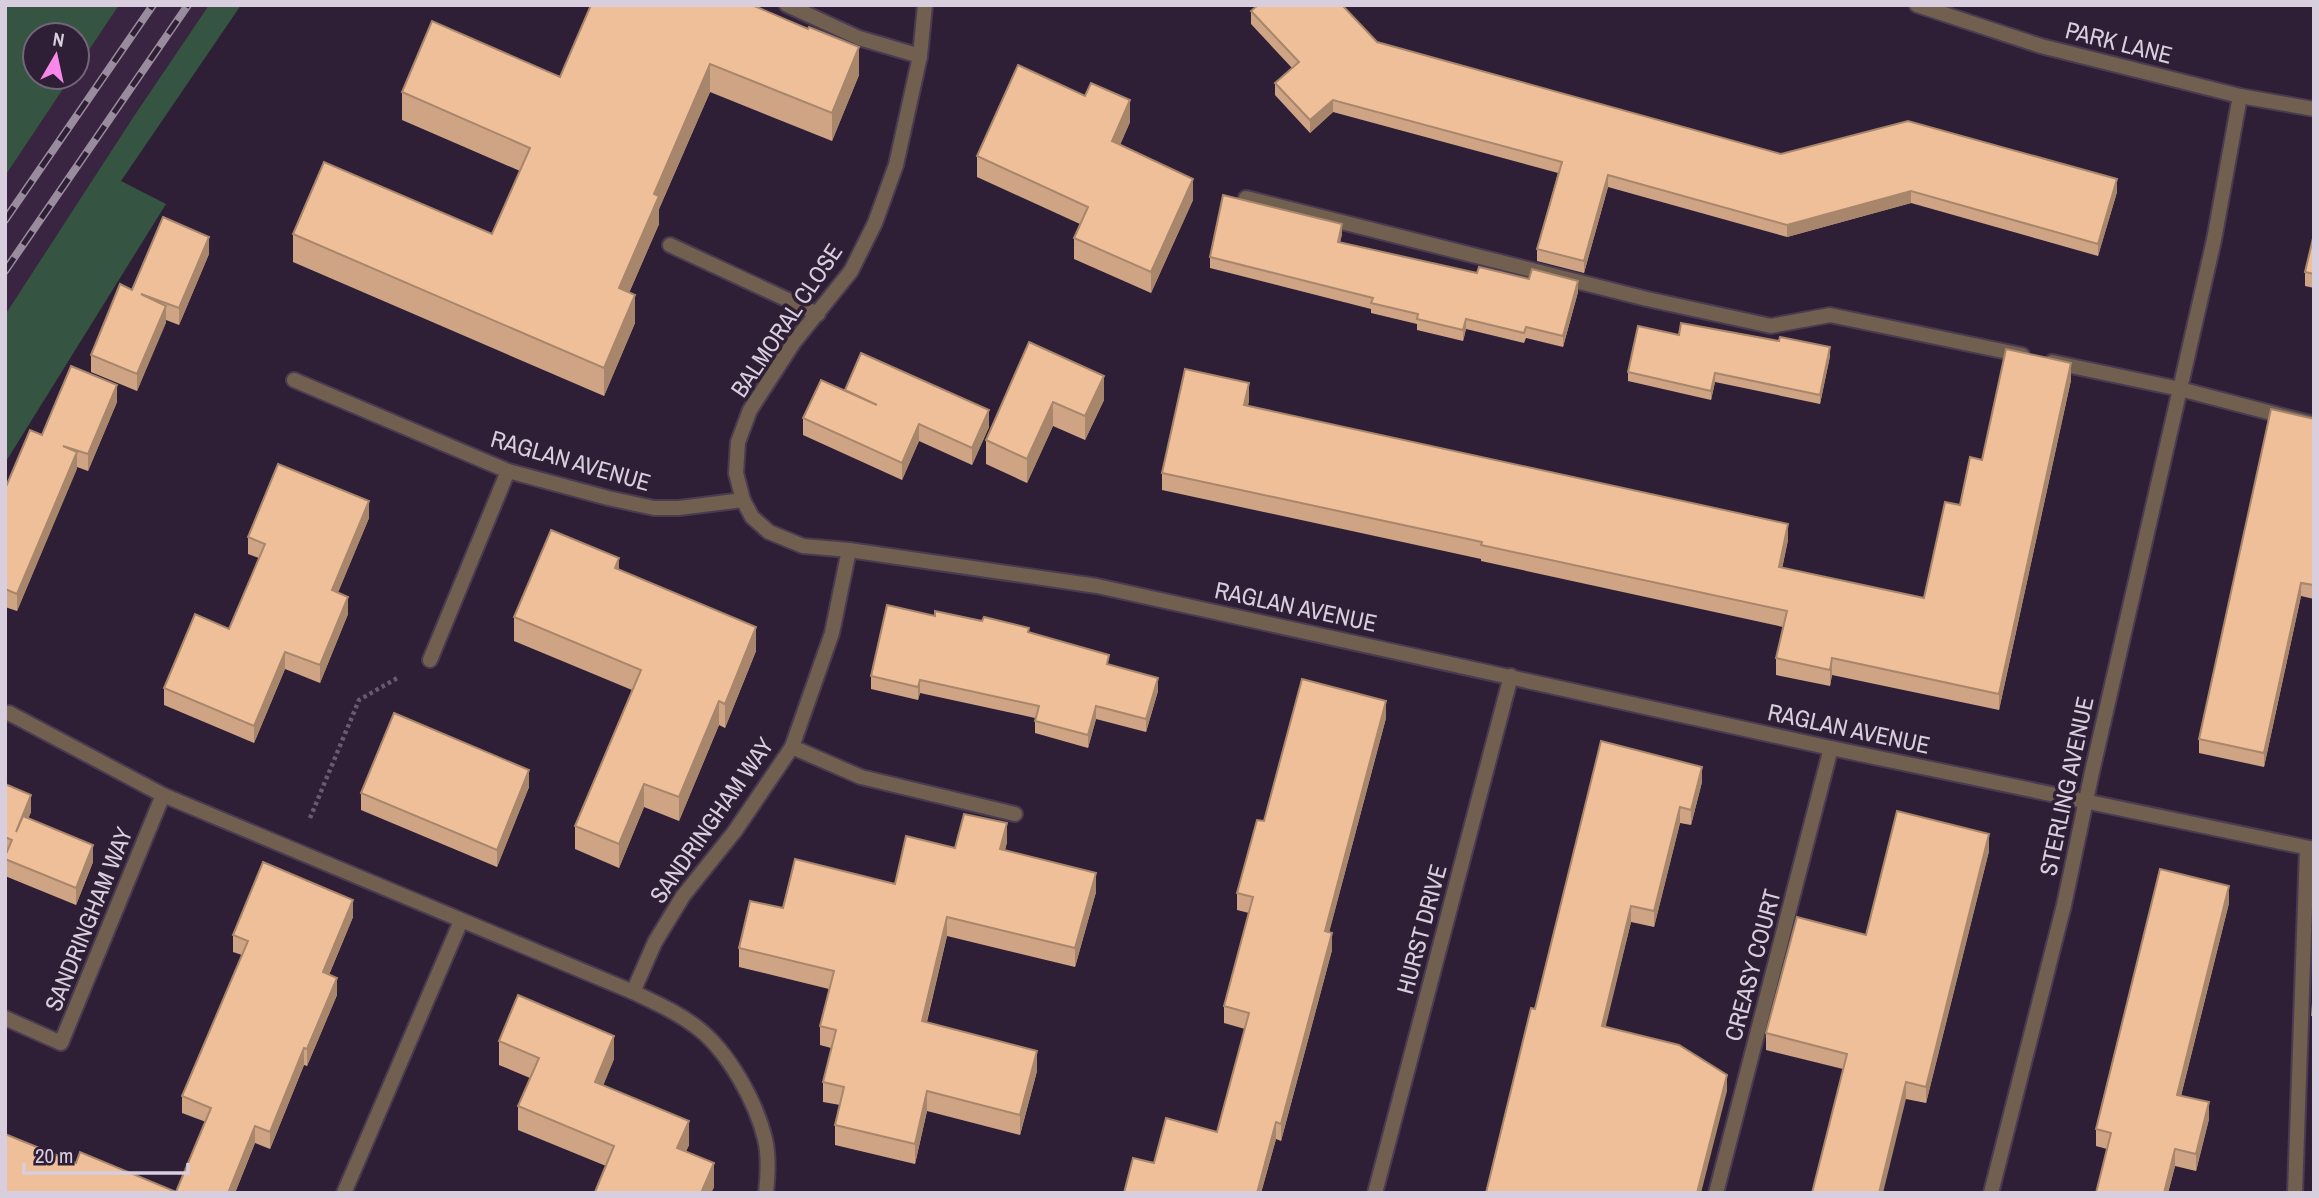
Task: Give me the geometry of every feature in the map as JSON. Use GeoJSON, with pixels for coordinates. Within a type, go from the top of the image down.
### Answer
{"type":"FeatureCollection","features":[{"type":"Feature","properties":{"kind":"street"},"geometry":{"type":"LineString","coordinates":[[787,5],[859,38],[920,56]]}},
{"type":"Feature","properties":{"kind":"street","name":"BALMORAL CLOSE"},"geometry":{"type":"LineString","coordinates":[[743,500],[736,473],[738,442],[750,410],[794,342],[851,271],[875,223],[896,165],[920,56],[925,5]]}},
{"type":"Feature","properties":{"kind":"street","name":"PARK LANE"},"geometry":{"type":"LineString","coordinates":[[1917,5],[1936,9],[2041,46],[2240,96],[2314,109]]}},
{"type":"Feature","properties":{"kind":"street","name":"STERLING AVENUE"},"geometry":{"type":"LineString","coordinates":[[1992,1193],[2064,905],[2085,801],[2214,240],[2240,96]]}},
{"type":"Feature","properties":{"kind":"street"},"geometry":{"type":"LineString","coordinates":[[1246,198],[1647,299],[1771,327],[1830,315],[2180,388],[2314,424]]}},
{"type":"Feature","properties":{"kind":"street"},"geometry":{"type":"LineString","coordinates":[[670,245],[818,314]]}},
{"type":"Feature","properties":{"kind":"street","name":"RAGLAN AVENUE"},"geometry":{"type":"LineString","coordinates":[[294,380],[508,471],[608,498],[654,508],[679,508],[743,500],[752,517],[769,532],[803,546],[849,550],[1097,586],[1831,748],[2310,848]]}},
{"type":"Feature","properties":{"kind":"street"},"geometry":{"type":"LineString","coordinates":[[430,660],[508,471]]}},
{"type":"Feature","properties":{"kind":"street","name":"SANDRINGHAM WAY"},"geometry":{"type":"LineString","coordinates":[[633,992],[655,942],[683,896],[736,831],[792,747],[832,633],[849,550]]}},
{"type":"Feature","properties":{"kind":"street","name":"HURST DRIVE"},"geometry":{"type":"LineString","coordinates":[[1375,1193],[1511,676]]}},
{"type":"Feature","properties":{"kind":"street"},"geometry":{"type":"LineString","coordinates":[[9,713],[163,795],[675,1012],[722,1050],[755,1111],[765,1140],[768,1171],[766,1193]]}},
{"type":"Feature","properties":{"kind":"street"},"geometry":{"type":"LineString","coordinates":[[792,747],[862,777],[1014,814]]}},
{"type":"Feature","properties":{"kind":"street","name":"CREASY COURT"},"geometry":{"type":"LineString","coordinates":[[1716,1193],[1831,748]]}},
{"type":"Feature","properties":{"kind":"street","name":"SANDRINGHAM WAY"},"geometry":{"type":"LineString","coordinates":[[5,1018],[61,1042],[163,795]]}},
{"type":"Feature","properties":{"kind":"street"},"geometry":{"type":"LineString","coordinates":[[2295,1193],[2310,848]]}},
{"type":"Feature","properties":{"kind":"street"},"geometry":{"type":"LineString","coordinates":[[344,1193],[461,921]]}},
{"type":"Feature","properties":{"kind":"path"},"geometry":{"type":"LineString","coordinates":[[296,851],[359,700],[430,660]]}},
{"type":"Feature","properties":{"kind":"shaded area"},"geometry":{"type":"Polygon","coordinates":[[[119,5],[209,5],[5,315],[5,176],[62,91],[91,91],[91,47],[119,5]]]}},
{"type":"Feature","properties":{"kind":"green space"},"geometry":{"type":"Polygon","coordinates":[[[5,5],[119,5],[91,47],[91,21],[21,21],[21,91],[62,91],[5,176],[5,5]]]}},
{"type":"Feature","properties":{"kind":"green space"},"geometry":{"type":"Polygon","coordinates":[[[209,5],[241,5],[121,181],[166,204],[5,463],[5,315],[209,5]]]}},
{"type":"Feature","properties":{"kind":"building"},"geometry":{"type":"Polygon","coordinates":[[[591,5],[752,5],[859,47],[832,113],[710,64],[654,194],[659,196],[619,288],[635,295],[604,368],[293,234],[324,162],[492,234],[530,148],[402,92],[432,21],[560,77],[591,5]]]}},
{"type":"Feature","properties":{"kind":"building"},"geometry":{"type":"Polygon","coordinates":[[[1258,5],[1342,5],[1377,42],[1781,154],[1908,121],[2117,179],[2098,244],[1911,191],[1787,225],[1608,175],[1584,261],[1537,249],[1562,162],[1333,100],[1310,120],[1275,83],[1299,62],[1251,11],[1258,5]]]}},
{"type":"Feature","properties":{"kind":"building"},"geometry":{"type":"Polygon","coordinates":[[[1018,65],[1085,96],[1091,83],[1130,100],[1112,141],[1193,179],[1151,272],[1074,238],[1088,207],[977,156],[1018,65]]]}},
{"type":"Feature","properties":{"kind":"building"},"geometry":{"type":"Polygon","coordinates":[[[1223,195],[1342,224],[1338,242],[1477,273],[1479,267],[1529,279],[1532,269],[1578,281],[1563,336],[1526,327],[1524,333],[1466,319],[1463,330],[1417,319],[1418,314],[1371,303],[1373,298],[1210,257],[1223,195]]]}},
{"type":"Feature","properties":{"kind":"building"},"geometry":{"type":"Polygon","coordinates":[[[163,217],[209,237],[179,308],[141,294],[166,306],[137,374],[91,355],[120,284],[132,290],[163,217]]]}},
{"type":"Feature","properties":{"kind":"building"},"geometry":{"type":"Polygon","coordinates":[[[2314,234],[2314,274],[2305,272],[2314,234]]]}},
{"type":"Feature","properties":{"kind":"building"},"geometry":{"type":"Polygon","coordinates":[[[1681,323],[1779,341],[1780,337],[1830,347],[1820,395],[1715,373],[1711,391],[1628,372],[1638,326],[1679,335],[1681,323]]]}},
{"type":"Feature","properties":{"kind":"building"},"geometry":{"type":"Polygon","coordinates":[[[1029,342],[1104,376],[1085,416],[1053,402],[1027,459],[986,440],[1029,342]]]}},
{"type":"Feature","properties":{"kind":"building"},"geometry":{"type":"Polygon","coordinates":[[[2006,349],[2071,363],[1999,694],[1832,658],[1830,670],[1776,658],[1787,611],[1162,473],[1185,369],[1249,383],[1244,405],[1788,524],[1779,567],[1924,598],[1945,502],[1960,505],[1970,457],[1982,460],[2006,349]]]}},
{"type":"Feature","properties":{"kind":"building"},"geometry":{"type":"Polygon","coordinates":[[[861,353],[989,410],[972,448],[919,424],[902,463],[803,418],[821,380],[877,405],[845,390],[861,353]]]}},
{"type":"Feature","properties":{"kind":"building"},"geometry":{"type":"Polygon","coordinates":[[[71,366],[117,385],[88,454],[63,446],[77,452],[17,594],[5,589],[5,489],[30,430],[42,435],[71,366]]]}},
{"type":"Feature","properties":{"kind":"building"},"geometry":{"type":"Polygon","coordinates":[[[2271,409],[2314,419],[2314,585],[2301,583],[2264,753],[2199,739],[2271,409]]]}},
{"type":"Feature","properties":{"kind":"building"},"geometry":{"type":"Polygon","coordinates":[[[278,464],[369,501],[332,590],[348,597],[320,665],[285,652],[254,726],[164,688],[195,614],[229,629],[265,544],[248,537],[278,464]]]}},
{"type":"Feature","properties":{"kind":"building"},"geometry":{"type":"Polygon","coordinates":[[[551,530],[619,558],[615,568],[756,627],[725,704],[719,701],[679,797],[644,784],[619,844],[575,826],[641,670],[514,617],[551,530]]]}},
{"type":"Feature","properties":{"kind":"building"},"geometry":{"type":"Polygon","coordinates":[[[887,605],[935,616],[935,611],[982,621],[984,617],[1029,628],[1028,632],[1109,655],[1107,664],[1158,678],[1146,719],[1096,706],[1088,735],[1035,721],[1039,706],[920,680],[918,687],[871,676],[887,605]]]}},
{"type":"Feature","properties":{"kind":"building"},"geometry":{"type":"Polygon","coordinates":[[[1302,679],[1386,701],[1325,931],[1332,933],[1281,1124],[1276,1122],[1257,1193],[1124,1193],[1133,1158],[1154,1163],[1166,1118],[1217,1132],[1249,1013],[1224,1006],[1253,897],[1237,893],[1257,820],[1264,821],[1302,679]]]}},
{"type":"Feature","properties":{"kind":"building"},"geometry":{"type":"Polygon","coordinates":[[[394,713],[529,770],[497,850],[361,793],[394,713]]]}},
{"type":"Feature","properties":{"kind":"building"},"geometry":{"type":"Polygon","coordinates":[[[1601,741],[1702,767],[1691,810],[1680,807],[1654,911],[1631,906],[1602,1026],[1679,1045],[1727,1075],[1697,1193],[1486,1193],[1531,1008],[1535,1009],[1601,741]]]}},
{"type":"Feature","properties":{"kind":"building"},"geometry":{"type":"Polygon","coordinates":[[[5,784],[31,795],[16,832],[23,816],[93,845],[76,888],[5,859],[12,840],[5,837],[5,784]]]}},
{"type":"Feature","properties":{"kind":"building"},"geometry":{"type":"Polygon","coordinates":[[[1897,811],[1989,834],[1926,1087],[1906,1082],[1879,1193],[1812,1193],[1847,1054],[1766,1033],[1797,917],[1866,935],[1897,811]]]}},
{"type":"Feature","properties":{"kind":"building"},"geometry":{"type":"Polygon","coordinates":[[[964,814],[1007,823],[1000,849],[1096,873],[1075,948],[947,917],[922,1021],[1037,1051],[1020,1115],[927,1091],[915,1144],[835,1125],[844,1087],[823,1082],[836,1030],[820,1026],[834,971],[739,948],[750,901],[783,908],[795,859],[895,884],[906,836],[955,848],[964,814]]]}},
{"type":"Feature","properties":{"kind":"building"},"geometry":{"type":"Polygon","coordinates":[[[263,862],[353,900],[323,972],[337,978],[307,1049],[304,1048],[270,1132],[255,1126],[228,1193],[5,1193],[5,1134],[76,1163],[80,1152],[176,1192],[211,1108],[182,1096],[248,941],[233,935],[263,862]]]}},
{"type":"Feature","properties":{"kind":"building"},"geometry":{"type":"Polygon","coordinates":[[[2160,869],[2229,886],[2177,1095],[2209,1102],[2196,1154],[2175,1149],[2164,1193],[2096,1193],[2111,1133],[2096,1129],[2160,869]]]}},
{"type":"Feature","properties":{"kind":"building"},"geometry":{"type":"Polygon","coordinates":[[[518,995],[614,1036],[595,1082],[689,1121],[677,1148],[714,1163],[701,1193],[595,1192],[614,1146],[518,1106],[539,1058],[499,1041],[518,995]]]}},
{"type":"Feature","properties":{"kind":"railway"},"geometry":{"type":"LineString","coordinates":[[5,220],[153,5]]}},
{"type":"Feature","properties":{"kind":"railway"},"geometry":{"type":"LineString","coordinates":[[5,271],[188,5]]}}]}
